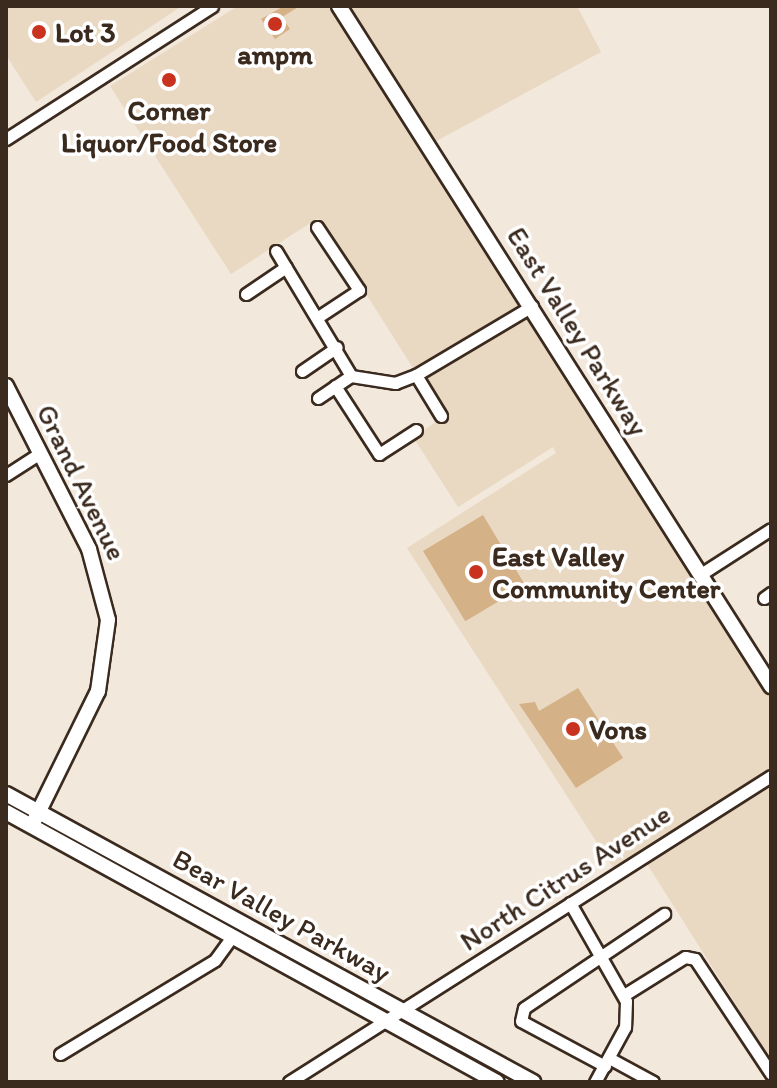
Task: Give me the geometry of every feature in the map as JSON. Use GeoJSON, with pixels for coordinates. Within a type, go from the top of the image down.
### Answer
{"type":"FeatureCollection","features":[{"type":"Feature","properties":{"kind":"main road","name":"East Valley Parkway"},"geometry":{"type":"LineString","coordinates":[[339,6],[771,686]]}},
{"type":"Feature","properties":{"kind":"main road","name":"Grand Avenue"},"geometry":{"type":"LineString","coordinates":[[6,386],[89,549],[108,631],[98,691],[32,826]]}},
{"type":"Feature","properties":{"kind":"main road","name":"Bear Valley Parkway"},"geometry":{"type":"LineString","coordinates":[[6,794],[533,1082]]}},
{"type":"Feature","properties":{"kind":"main road","name":"Bear Valley Parkway"},"geometry":{"type":"LineString","coordinates":[[6,812],[386,1019],[476,1077],[497,1082]]}},
{"type":"Feature","properties":{"kind":"street"},"geometry":{"type":"LineString","coordinates":[[6,139],[212,6]]}},
{"type":"Feature","properties":{"kind":"street"},"geometry":{"type":"LineString","coordinates":[[317,227],[359,290],[318,317]]}},
{"type":"Feature","properties":{"kind":"street"},"geometry":{"type":"LineString","coordinates":[[276,251],[337,347],[351,376]]}},
{"type":"Feature","properties":{"kind":"street"},"geometry":{"type":"LineString","coordinates":[[246,294],[286,267]]}},
{"type":"Feature","properties":{"kind":"street"},"geometry":{"type":"LineString","coordinates":[[318,398],[351,376],[395,383],[416,375],[532,306]]}},
{"type":"Feature","properties":{"kind":"street"},"geometry":{"type":"LineString","coordinates":[[302,371],[337,347]]}},
{"type":"Feature","properties":{"kind":"street"},"geometry":{"type":"LineString","coordinates":[[416,375],[441,416]]}},
{"type":"Feature","properties":{"kind":"street"},"geometry":{"type":"LineString","coordinates":[[335,386],[379,454],[416,430]]}},
{"type":"Feature","properties":{"kind":"street"},"geometry":{"type":"LineString","coordinates":[[6,475],[40,453]]}},
{"type":"Feature","properties":{"kind":"street"},"geometry":{"type":"LineString","coordinates":[[701,574],[771,529]]}},
{"type":"Feature","properties":{"kind":"street","name":"North Citrus Avenue"},"geometry":{"type":"LineString","coordinates":[[289,1082],[771,776]]}},
{"type":"Feature","properties":{"kind":"street"},"geometry":{"type":"LineString","coordinates":[[570,903],[624,995],[625,1027],[595,1082]]}},
{"type":"Feature","properties":{"kind":"street"},"geometry":{"type":"LineString","coordinates":[[653,1082],[521,1021],[530,1000],[664,914]]}},
{"type":"Feature","properties":{"kind":"street"},"geometry":{"type":"LineString","coordinates":[[60,1054],[215,960],[232,937]]}},
{"type":"Feature","properties":{"kind":"street"},"geometry":{"type":"LineString","coordinates":[[624,995],[685,957],[695,959],[771,1074]]}},
{"type":"Feature","properties":{"kind":"shaded area"},"geometry":{"type":"Polygon","coordinates":[[[6,6],[182,6],[36,102],[6,55],[6,6]]]}},
{"type":"Feature","properties":{"kind":"shaded area"},"geometry":{"type":"Polygon","coordinates":[[[238,6],[577,6],[601,52],[429,145],[771,686],[771,1060],[642,856],[616,872],[407,548],[556,453],[553,447],[458,507],[413,437],[444,417],[318,218],[231,274],[110,86],[238,6]]]}},
{"type":"Feature","properties":{"kind":"building","name":"ampm"},"geometry":{"type":"Polygon","coordinates":[[[284,6],[300,6],[282,17],[290,29],[275,39],[261,19],[284,6]]]}},
{"type":"Feature","properties":{"kind":"building","name":"East Valley Community Center"},"geometry":{"type":"Polygon","coordinates":[[[483,515],[525,585],[465,621],[423,551],[483,515]]]}},
{"type":"Feature","properties":{"kind":"building","name":"Vons"},"geometry":{"type":"Polygon","coordinates":[[[578,688],[623,758],[576,788],[519,704],[535,702],[539,711],[578,688]]]}},
{"type":"Feature","properties":{"kind":"place","name":"ampm"},"geometry":{"type":"Point","coordinates":[275,24]}},
{"type":"Feature","properties":{"kind":"place","name":"Lot 3"},"geometry":{"type":"Point","coordinates":[39,32]}},
{"type":"Feature","properties":{"kind":"place","name":"Corner Liquor/Food Store"},"geometry":{"type":"Point","coordinates":[169,80]}},
{"type":"Feature","properties":{"kind":"place","name":"East Valley Community Center"},"geometry":{"type":"Point","coordinates":[476,572]}},
{"type":"Feature","properties":{"kind":"place","name":"Vons"},"geometry":{"type":"Point","coordinates":[573,729]}}]}
